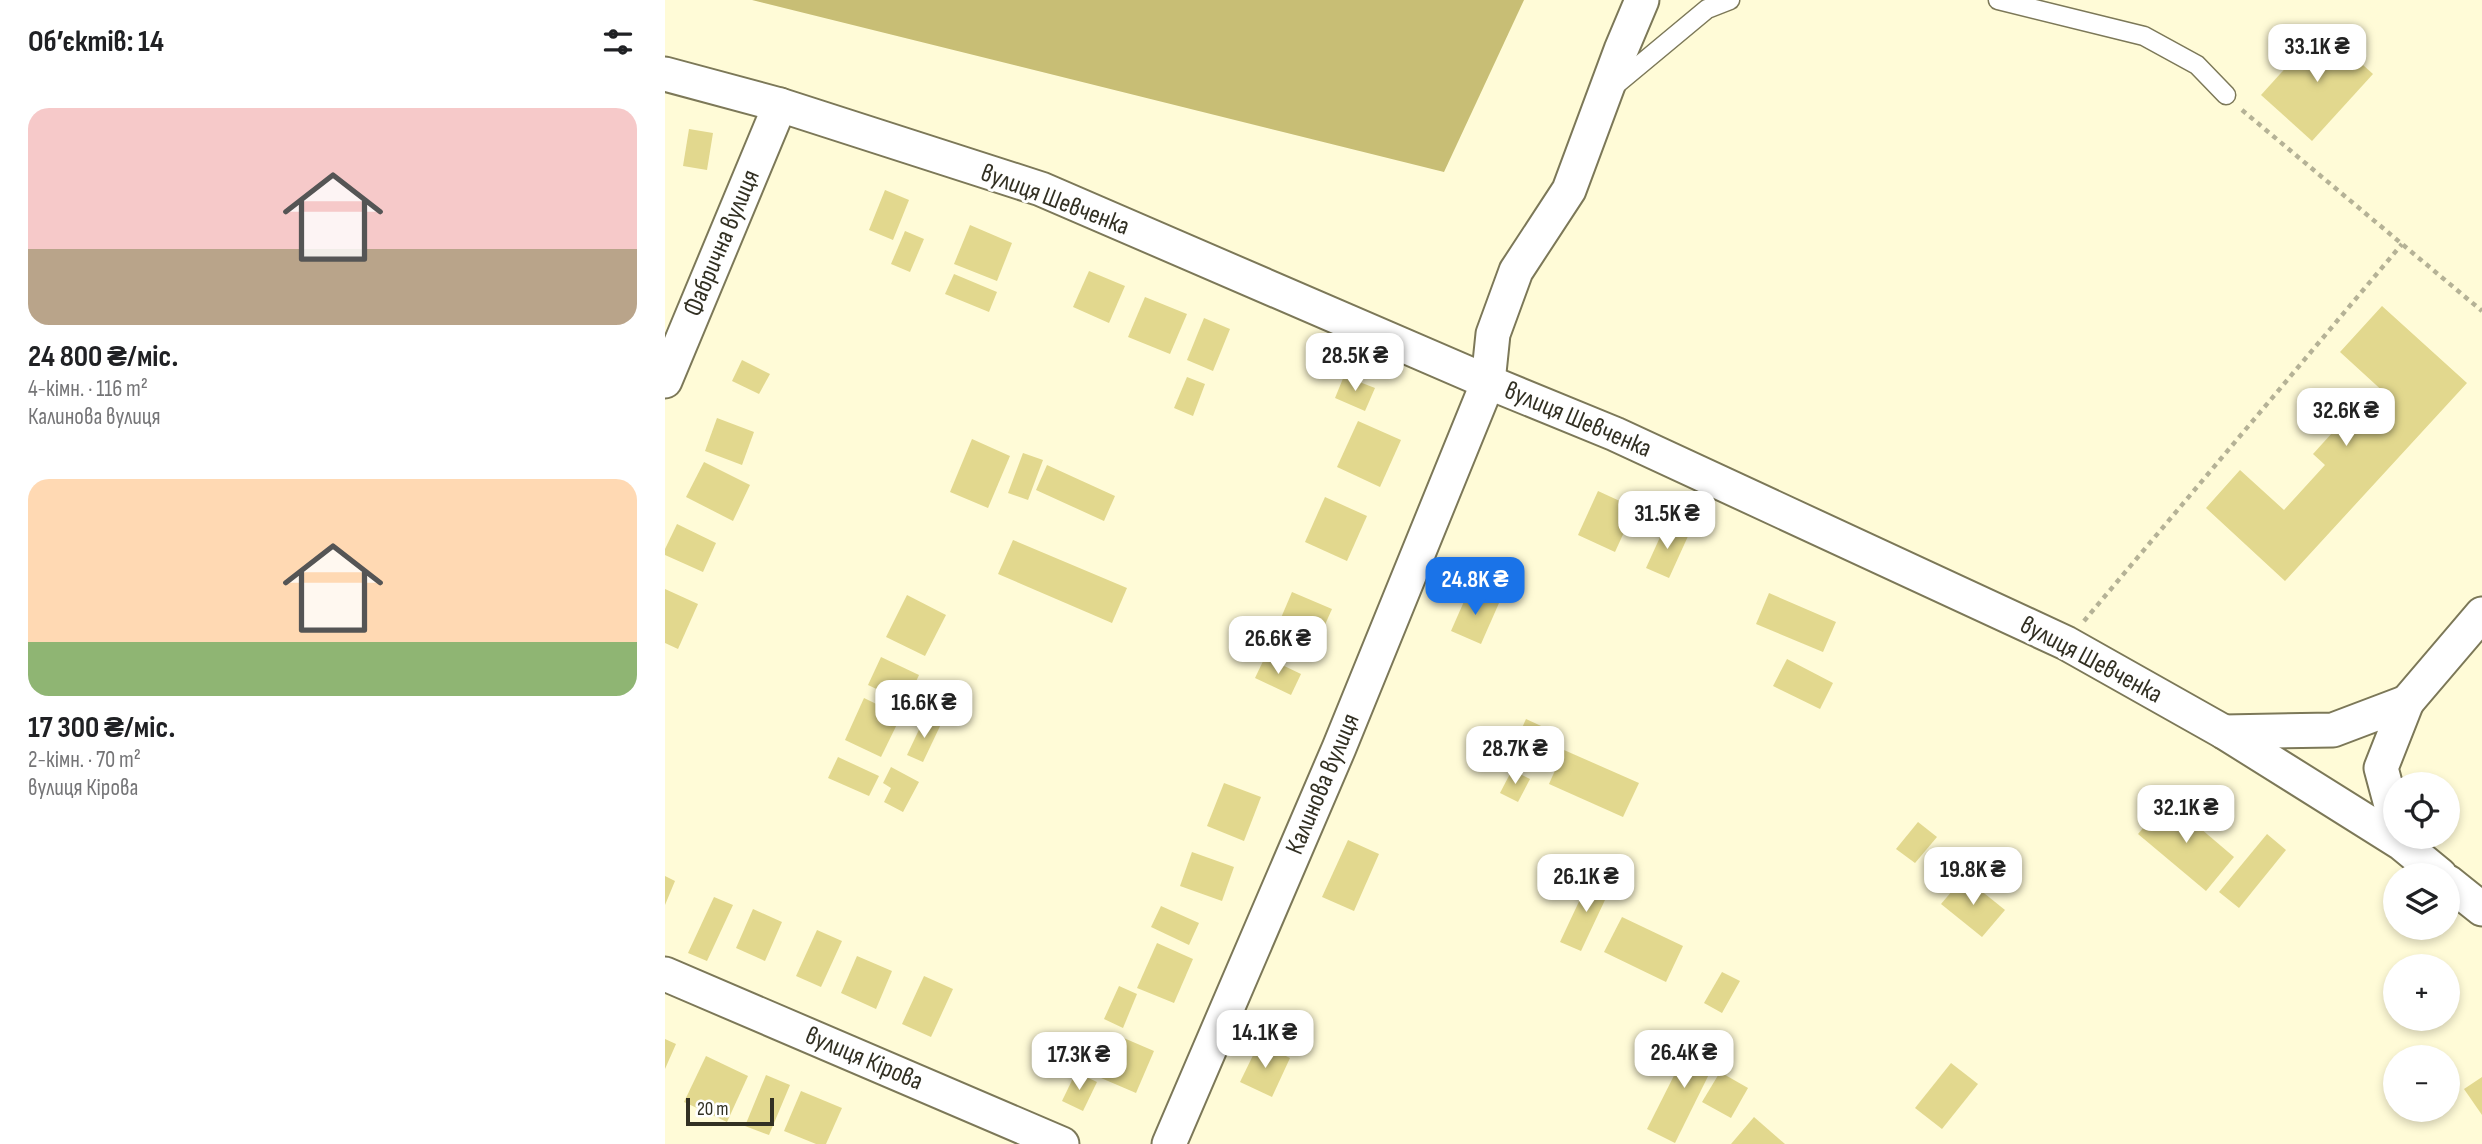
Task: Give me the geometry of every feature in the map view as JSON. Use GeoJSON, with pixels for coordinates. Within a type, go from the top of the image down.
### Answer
{"type":"FeatureCollection","features":[{"type":"Feature","properties":{"kind":"street","name":"Калинова вулиця"},"geometry":{"type":"LineString","coordinates":[[1169,1144],[1339,748],[1488,382],[1493,334],[1517,271],[1569,190],[1642,0]]}},
{"type":"Feature","properties":{"kind":"street","name":"вулиця Шевченка"},"geometry":{"type":"LineString","coordinates":[[665,74],[780,105],[1041,190],[1615,434],[2066,643],[2383,826]]}},
{"type":"Feature","properties":{"kind":"street","name":"Фабрична вулиця"},"geometry":{"type":"LineString","coordinates":[[665,380],[780,105]]}},
{"type":"Feature","properties":{"kind":"street"},"geometry":{"type":"LineString","coordinates":[[2383,775],[2381,768],[2407,702],[2482,614]]}},
{"type":"Feature","properties":{"kind":"street"},"geometry":{"type":"LineString","coordinates":[[2224,732],[2333,730],[2407,702]]}},
{"type":"Feature","properties":{"kind":"street","name":"вулиця Шевченка"},"geometry":{"type":"LineString","coordinates":[[2413,849],[2428,863]]}},
{"type":"Feature","properties":{"kind":"street"},"geometry":{"type":"LineString","coordinates":[[2460,892],[2482,909]]}},
{"type":"Feature","properties":{"kind":"street","name":"вулиця Кірова"},"geometry":{"type":"LineString","coordinates":[[665,974],[1062,1144]]}},
{"type":"Feature","properties":{"kind":"lane"},"geometry":{"type":"LineString","coordinates":[[1604,95],[1707,9],[1730,0]]}},
{"type":"Feature","properties":{"kind":"lane"},"geometry":{"type":"LineString","coordinates":[[1998,0],[2144,36],[2197,65],[2226,95]]}},
{"type":"Feature","properties":{"kind":"path"},"geometry":{"type":"LineString","coordinates":[[2226,95],[2482,311]]}},
{"type":"Feature","properties":{"kind":"path"},"geometry":{"type":"LineString","coordinates":[[2066,643],[2402,244]]}},
{"type":"Feature","properties":{"kind":"shaded area"},"geometry":{"type":"Polygon","coordinates":[[[752,0],[1524,0],[1444,172],[752,0]]]}},
{"type":"Feature","properties":{"kind":"building"},"geometry":{"type":"Polygon","coordinates":[[[2322,28],[2373,74],[2312,141],[2261,95],[2322,28]]]}},
{"type":"Feature","properties":{"kind":"building"},"geometry":{"type":"Polygon","coordinates":[[[689,129],[713,133],[707,170],[683,166],[689,129]]]}},
{"type":"Feature","properties":{"kind":"building"},"geometry":{"type":"Polygon","coordinates":[[[885,190],[909,200],[893,240],[869,230],[885,190]]]}},
{"type":"Feature","properties":{"kind":"building"},"geometry":{"type":"Polygon","coordinates":[[[970,225],[1012,243],[997,281],[954,264],[970,225]]]}},
{"type":"Feature","properties":{"kind":"building"},"geometry":{"type":"Polygon","coordinates":[[[905,231],[924,239],[910,272],[891,264],[905,231]]]}},
{"type":"Feature","properties":{"kind":"building"},"geometry":{"type":"Polygon","coordinates":[[[1089,271],[1125,286],[1109,323],[1073,307],[1089,271]]]}},
{"type":"Feature","properties":{"kind":"building"},"geometry":{"type":"Polygon","coordinates":[[[954,274],[997,292],[989,312],[945,294],[954,274]]]}},
{"type":"Feature","properties":{"kind":"building"},"geometry":{"type":"Polygon","coordinates":[[[1145,297],[1187,314],[1170,354],[1128,337],[1145,297]]]}},
{"type":"Feature","properties":{"kind":"building"},"geometry":{"type":"Polygon","coordinates":[[[2382,306],[2467,383],[2285,581],[2206,508],[2240,470],[2284,510],[2325,465],[2313,454],[2342,422],[2352,432],[2387,395],[2340,352],[2382,306]]]}},
{"type":"Feature","properties":{"kind":"building"},"geometry":{"type":"Polygon","coordinates":[[[1204,318],[1230,329],[1213,371],[1187,360],[1204,318]]]}},
{"type":"Feature","properties":{"kind":"building"},"geometry":{"type":"Polygon","coordinates":[[[742,360],[770,374],[759,394],[732,381],[742,360]]]}},
{"type":"Feature","properties":{"kind":"building"},"geometry":{"type":"Polygon","coordinates":[[[1344,376],[1375,388],[1365,411],[1335,398],[1344,376]]]}},
{"type":"Feature","properties":{"kind":"building"},"geometry":{"type":"Polygon","coordinates":[[[1187,377],[1205,384],[1193,416],[1174,408],[1187,377]]]}},
{"type":"Feature","properties":{"kind":"building"},"geometry":{"type":"Polygon","coordinates":[[[717,418],[754,432],[742,465],[705,451],[717,418]]]}},
{"type":"Feature","properties":{"kind":"building"},"geometry":{"type":"Polygon","coordinates":[[[1358,421],[1401,440],[1380,487],[1337,467],[1358,421]]]}},
{"type":"Feature","properties":{"kind":"building"},"geometry":{"type":"Polygon","coordinates":[[[972,439],[1010,456],[988,508],[950,492],[972,439]]]}},
{"type":"Feature","properties":{"kind":"building"},"geometry":{"type":"Polygon","coordinates":[[[1023,453],[1043,460],[1028,500],[1008,493],[1023,453]]]}},
{"type":"Feature","properties":{"kind":"building"},"geometry":{"type":"Polygon","coordinates":[[[704,462],[750,485],[733,521],[686,497],[704,462]]]}},
{"type":"Feature","properties":{"kind":"building"},"geometry":{"type":"Polygon","coordinates":[[[1047,465],[1115,496],[1104,521],[1036,490],[1047,465]]]}},
{"type":"Feature","properties":{"kind":"building"},"geometry":{"type":"Polygon","coordinates":[[[1598,491],[1635,508],[1615,552],[1578,535],[1598,491]]]}},
{"type":"Feature","properties":{"kind":"building"},"geometry":{"type":"Polygon","coordinates":[[[1325,497],[1367,516],[1347,561],[1305,542],[1325,497]]]}},
{"type":"Feature","properties":{"kind":"building"},"geometry":{"type":"Polygon","coordinates":[[[677,524],[716,543],[703,572],[665,555],[665,549],[677,524]]]}},
{"type":"Feature","properties":{"kind":"building"},"geometry":{"type":"Polygon","coordinates":[[[1666,524],[1689,534],[1669,578],[1646,568],[1666,524]]]}},
{"type":"Feature","properties":{"kind":"building"},"geometry":{"type":"Polygon","coordinates":[[[1013,540],[1127,588],[1112,623],[998,574],[1013,540]]]}},
{"type":"Feature","properties":{"kind":"building"},"geometry":{"type":"Polygon","coordinates":[[[665,589],[698,604],[678,649],[665,643],[665,589]]]}},
{"type":"Feature","properties":{"kind":"building"},"geometry":{"type":"Polygon","coordinates":[[[1469,590],[1499,603],[1481,644],[1451,631],[1469,590]]]}},
{"type":"Feature","properties":{"kind":"building"},"geometry":{"type":"Polygon","coordinates":[[[1292,592],[1332,609],[1314,649],[1275,632],[1292,592]]]}},
{"type":"Feature","properties":{"kind":"building"},"geometry":{"type":"Polygon","coordinates":[[[1769,593],[1836,622],[1823,652],[1756,624],[1769,593]]]}},
{"type":"Feature","properties":{"kind":"building"},"geometry":{"type":"Polygon","coordinates":[[[907,595],[946,615],[925,656],[886,637],[907,595]]]}},
{"type":"Feature","properties":{"kind":"building"},"geometry":{"type":"Polygon","coordinates":[[[881,657],[919,675],[906,703],[868,685],[881,657]]]}},
{"type":"Feature","properties":{"kind":"building"},"geometry":{"type":"Polygon","coordinates":[[[1265,657],[1301,674],[1291,695],[1255,678],[1265,657]]]}},
{"type":"Feature","properties":{"kind":"building"},"geometry":{"type":"Polygon","coordinates":[[[1787,659],[1833,683],[1820,709],[1773,686],[1787,659]]]}},
{"type":"Feature","properties":{"kind":"building"},"geometry":{"type":"Polygon","coordinates":[[[864,698],[901,716],[881,757],[845,740],[864,698]]]}},
{"type":"Feature","properties":{"kind":"building"},"geometry":{"type":"Polygon","coordinates":[[[925,717],[941,724],[923,762],[907,755],[925,717]]]}},
{"type":"Feature","properties":{"kind":"building"},"geometry":{"type":"Polygon","coordinates":[[[1526,719],[1552,731],[1533,772],[1507,761],[1526,719]]]}},
{"type":"Feature","properties":{"kind":"building"},"geometry":{"type":"Polygon","coordinates":[[[1564,750],[1639,783],[1623,817],[1549,784],[1564,750]]]}},
{"type":"Feature","properties":{"kind":"building"},"geometry":{"type":"Polygon","coordinates":[[[838,757],[879,776],[869,796],[828,778],[838,757]]]}},
{"type":"Feature","properties":{"kind":"building"},"geometry":{"type":"Polygon","coordinates":[[[891,767],[919,782],[903,812],[884,802],[891,788],[883,783],[891,767]]]}},
{"type":"Feature","properties":{"kind":"building"},"geometry":{"type":"Polygon","coordinates":[[[1512,770],[1530,779],[1518,802],[1500,793],[1512,770]]]}},
{"type":"Feature","properties":{"kind":"building"},"geometry":{"type":"Polygon","coordinates":[[[1224,783],[1261,797],[1244,841],[1207,826],[1224,783]]]}},
{"type":"Feature","properties":{"kind":"building"},"geometry":{"type":"Polygon","coordinates":[[[2167,800],[2234,857],[2206,891],[2138,834],[2167,800]]]}},
{"type":"Feature","properties":{"kind":"building"},"geometry":{"type":"Polygon","coordinates":[[[1918,822],[1937,837],[1915,863],[1896,849],[1918,822]]]}},
{"type":"Feature","properties":{"kind":"building"},"geometry":{"type":"Polygon","coordinates":[[[2267,834],[2286,850],[2239,908],[2219,892],[2267,834]]]}},
{"type":"Feature","properties":{"kind":"building"},"geometry":{"type":"Polygon","coordinates":[[[1348,840],[1379,854],[1354,911],[1322,897],[1348,840]]]}},
{"type":"Feature","properties":{"kind":"building"},"geometry":{"type":"Polygon","coordinates":[[[1192,852],[1234,867],[1222,901],[1180,886],[1192,852]]]}},
{"type":"Feature","properties":{"kind":"building"},"geometry":{"type":"Polygon","coordinates":[[[665,876],[675,881],[665,905],[665,876]]]}},
{"type":"Feature","properties":{"kind":"building"},"geometry":{"type":"Polygon","coordinates":[[[1591,876],[1612,885],[1581,951],[1560,942],[1591,876]]]}},
{"type":"Feature","properties":{"kind":"building"},"geometry":{"type":"Polygon","coordinates":[[[1964,877],[2005,910],[1982,937],[1941,904],[1964,877]]]}},
{"type":"Feature","properties":{"kind":"building"},"geometry":{"type":"Polygon","coordinates":[[[714,897],[733,905],[707,961],[688,953],[714,897]]]}},
{"type":"Feature","properties":{"kind":"building"},"geometry":{"type":"Polygon","coordinates":[[[1161,906],[1199,923],[1189,945],[1151,927],[1161,906]]]}},
{"type":"Feature","properties":{"kind":"building"},"geometry":{"type":"Polygon","coordinates":[[[753,909],[782,922],[765,961],[736,948],[753,909]]]}},
{"type":"Feature","properties":{"kind":"building"},"geometry":{"type":"Polygon","coordinates":[[[1622,917],[1683,946],[1666,982],[1604,952],[1622,917]]]}},
{"type":"Feature","properties":{"kind":"building"},"geometry":{"type":"Polygon","coordinates":[[[817,930],[842,941],[821,987],[796,976],[817,930]]]}},
{"type":"Feature","properties":{"kind":"building"},"geometry":{"type":"Polygon","coordinates":[[[1157,943],[1193,959],[1174,1003],[1137,988],[1157,943]]]}},
{"type":"Feature","properties":{"kind":"building"},"geometry":{"type":"Polygon","coordinates":[[[857,956],[892,971],[876,1009],[841,993],[857,956]]]}},
{"type":"Feature","properties":{"kind":"building"},"geometry":{"type":"Polygon","coordinates":[[[1722,972],[1740,981],[1722,1013],[1704,1003],[1722,972]]]}},
{"type":"Feature","properties":{"kind":"building"},"geometry":{"type":"Polygon","coordinates":[[[924,976],[953,989],[931,1037],[902,1024],[924,976]]]}},
{"type":"Feature","properties":{"kind":"building"},"geometry":{"type":"Polygon","coordinates":[[[1119,986],[1137,994],[1123,1028],[1104,1019],[1119,986]]]}},
{"type":"Feature","properties":{"kind":"building"},"geometry":{"type":"Polygon","coordinates":[[[1119,1036],[1154,1051],[1136,1093],[1101,1078],[1119,1036]]]}},
{"type":"Feature","properties":{"kind":"building"},"geometry":{"type":"Polygon","coordinates":[[[1694,1036],[1721,1050],[1675,1143],[1647,1129],[1694,1036]]]}},
{"type":"Feature","properties":{"kind":"building"},"geometry":{"type":"Polygon","coordinates":[[[665,1039],[676,1044],[665,1069],[665,1039]]]}},
{"type":"Feature","properties":{"kind":"building"},"geometry":{"type":"Polygon","coordinates":[[[1259,1043],[1290,1058],[1272,1097],[1240,1082],[1259,1043]]]}},
{"type":"Feature","properties":{"kind":"building"},"geometry":{"type":"Polygon","coordinates":[[[706,1056],[748,1076],[727,1122],[684,1102],[706,1056]]]}},
{"type":"Feature","properties":{"kind":"building"},"geometry":{"type":"Polygon","coordinates":[[[1951,1063],[1978,1084],[1942,1129],[1915,1108],[1951,1063]]]}},
{"type":"Feature","properties":{"kind":"building"},"geometry":{"type":"Polygon","coordinates":[[[1076,1072],[1097,1082],[1083,1111],[1062,1101],[1076,1072]]]}},
{"type":"Feature","properties":{"kind":"building"},"geometry":{"type":"Polygon","coordinates":[[[1720,1072],[1748,1088],[1731,1118],[1702,1102],[1720,1072]]]}},
{"type":"Feature","properties":{"kind":"building"},"geometry":{"type":"Polygon","coordinates":[[[766,1075],[790,1085],[769,1135],[745,1126],[766,1075]]]}},
{"type":"Feature","properties":{"kind":"building"},"geometry":{"type":"Polygon","coordinates":[[[2482,1077],[2482,1115],[2464,1089],[2482,1077]]]}},
{"type":"Feature","properties":{"kind":"building"},"geometry":{"type":"Polygon","coordinates":[[[801,1091],[842,1108],[826,1144],[816,1144],[784,1131],[801,1091]]]}},
{"type":"Feature","properties":{"kind":"building"},"geometry":{"type":"Polygon","coordinates":[[[1754,1117],[1785,1144],[1731,1144],[1754,1117]]]}}]}
